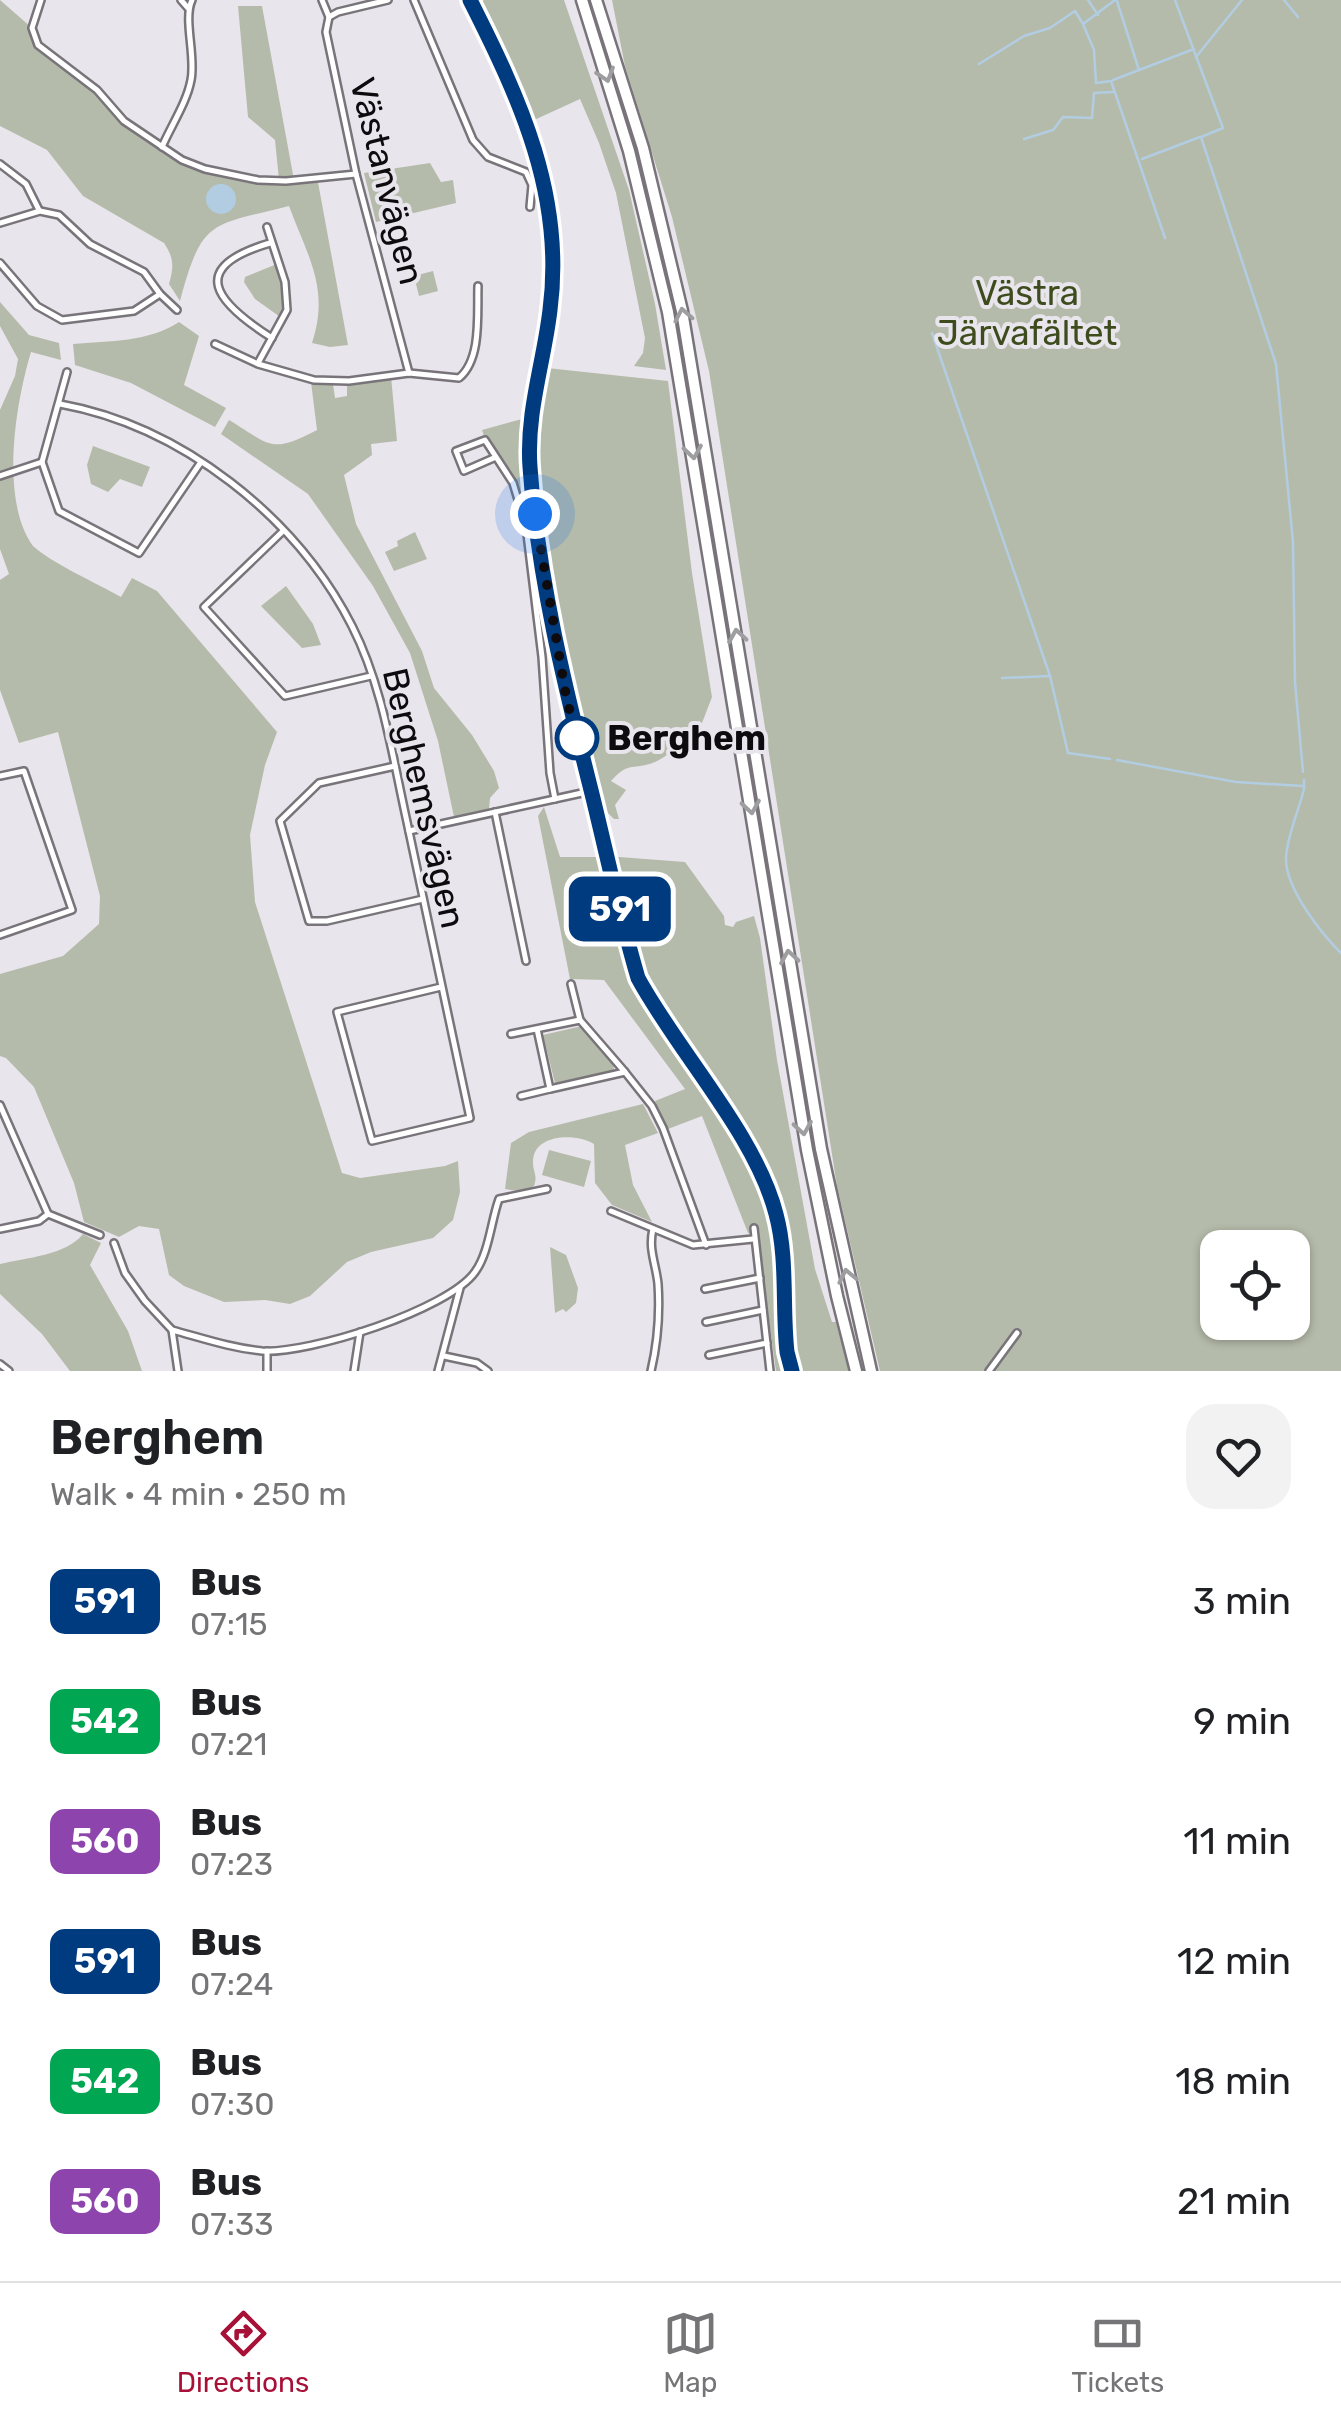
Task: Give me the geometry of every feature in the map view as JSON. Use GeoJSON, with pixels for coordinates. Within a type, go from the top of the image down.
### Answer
{"type":"FeatureCollection","features":[{"type":"Feature","properties":{"kind":"highway"},"geometry":{"type":"LineString","coordinates":[[582,0],[629,152],[668,312],[807,1150],[856,1371]]}},
{"type":"Feature","properties":{"kind":"highway"},"geometry":{"type":"LineString","coordinates":[[600,0],[682,310],[821,1149],[871,1371]]}},
{"type":"Feature","properties":{"kind":"street"},"geometry":{"type":"LineString","coordinates":[[41,0],[32,28],[38,45],[97,90],[124,121],[182,160],[258,180],[356,174]]}},
{"type":"Feature","properties":{"kind":"street"},"geometry":{"type":"LineString","coordinates":[[162,147],[191,84],[194,56],[188,8],[182,0]]}},
{"type":"Feature","properties":{"kind":"street"},"geometry":{"type":"LineString","coordinates":[[188,8],[192,0]]}},
{"type":"Feature","properties":{"kind":"street","name":"Västanvägen"},"geometry":{"type":"LineString","coordinates":[[322,0],[329,18],[326,32],[356,174],[409,373]]}},
{"type":"Feature","properties":{"kind":"street"},"geometry":{"type":"LineString","coordinates":[[329,18],[338,12],[388,0]]}},
{"type":"Feature","properties":{"kind":"street"},"geometry":{"type":"LineString","coordinates":[[414,0],[473,140],[488,157],[526,172],[532,186],[530,208]]}},
{"type":"Feature","properties":{"kind":"street"},"geometry":{"type":"LineString","coordinates":[[470,0],[533,139],[552,218],[554,281],[534,393],[529,463],[566,696],[638,978],[749,1150],[770,1196],[780,1238],[784,1327],[792,1371]]}},
{"type":"Feature","properties":{"kind":"street"},"geometry":{"type":"LineString","coordinates":[[0,164],[26,184],[40,211]]}},
{"type":"Feature","properties":{"kind":"street"},"geometry":{"type":"LineString","coordinates":[[0,223],[40,211],[64,217],[90,244],[144,272],[177,310]]}},
{"type":"Feature","properties":{"kind":"street"},"geometry":{"type":"LineString","coordinates":[[258,364],[287,310],[288,294],[267,227]]}},
{"type":"Feature","properties":{"kind":"street"},"geometry":{"type":"LineString","coordinates":[[270,243],[236,254],[224,263],[219,282],[224,301],[233,311],[272,338]]}},
{"type":"Feature","properties":{"kind":"street"},"geometry":{"type":"LineString","coordinates":[[0,262],[36,306],[62,320],[134,310],[160,294]]}},
{"type":"Feature","properties":{"kind":"street"},"geometry":{"type":"LineString","coordinates":[[216,344],[258,364],[314,380],[409,373],[459,378],[468,371],[476,334],[478,286]]}},
{"type":"Feature","properties":{"kind":"street"},"geometry":{"type":"LineString","coordinates":[[67,372],[42,462],[59,511],[139,553],[201,462]]}},
{"type":"Feature","properties":{"kind":"street","name":"Berghemsvägen"},"geometry":{"type":"LineString","coordinates":[[60,404],[85,408],[154,434],[247,496],[325,582],[352,626],[382,701],[470,1118],[372,1141],[337,1012],[441,986]]}},
{"type":"Feature","properties":{"kind":"street"},"geometry":{"type":"LineString","coordinates":[[496,457],[464,471],[456,451],[485,440],[513,483],[526,526],[554,799]]}},
{"type":"Feature","properties":{"kind":"street"},"geometry":{"type":"LineString","coordinates":[[0,476],[42,462]]}},
{"type":"Feature","properties":{"kind":"street"},"geometry":{"type":"LineString","coordinates":[[282,532],[204,607],[285,696],[372,676]]}},
{"type":"Feature","properties":{"kind":"street"},"geometry":{"type":"LineString","coordinates":[[395,766],[319,783],[280,822],[309,921],[328,921],[424,898]]}},
{"type":"Feature","properties":{"kind":"street"},"geometry":{"type":"LineString","coordinates":[[0,776],[24,771],[72,910],[0,935]]}},
{"type":"Feature","properties":{"kind":"street"},"geometry":{"type":"LineString","coordinates":[[409,831],[591,791]]}},
{"type":"Feature","properties":{"kind":"street"},"geometry":{"type":"LineString","coordinates":[[495,812],[526,961]]}},
{"type":"Feature","properties":{"kind":"street"},"geometry":{"type":"LineString","coordinates":[[571,984],[580,1020],[652,1106],[706,1245]]}},
{"type":"Feature","properties":{"kind":"street"},"geometry":{"type":"LineString","coordinates":[[511,1034],[580,1020]]}},
{"type":"Feature","properties":{"kind":"street"},"geometry":{"type":"LineString","coordinates":[[536,1029],[550,1089]]}},
{"type":"Feature","properties":{"kind":"street"},"geometry":{"type":"LineString","coordinates":[[521,1096],[625,1072]]}},
{"type":"Feature","properties":{"kind":"street"},"geometry":{"type":"LineString","coordinates":[[0,1106],[48,1214],[100,1236]]}},
{"type":"Feature","properties":{"kind":"street"},"geometry":{"type":"LineString","coordinates":[[114,1242],[126,1273],[172,1330],[228,1346],[266,1351],[318,1345],[360,1332],[460,1288],[479,1266],[499,1199],[547,1189]]}},
{"type":"Feature","properties":{"kind":"street"},"geometry":{"type":"LineString","coordinates":[[611,1211],[693,1245],[753,1239]]}},
{"type":"Feature","properties":{"kind":"street"},"geometry":{"type":"LineString","coordinates":[[0,1229],[39,1221],[48,1214]]}},
{"type":"Feature","properties":{"kind":"street"},"geometry":{"type":"LineString","coordinates":[[754,1228],[770,1371]]}},
{"type":"Feature","properties":{"kind":"street"},"geometry":{"type":"LineString","coordinates":[[651,1371],[660,1324],[658,1279],[649,1244],[653,1229]]}},
{"type":"Feature","properties":{"kind":"street"},"geometry":{"type":"LineString","coordinates":[[705,1289],[760,1278]]}},
{"type":"Feature","properties":{"kind":"street"},"geometry":{"type":"LineString","coordinates":[[438,1371],[460,1288]]}},
{"type":"Feature","properties":{"kind":"street"},"geometry":{"type":"LineString","coordinates":[[706,1322],[764,1310]]}},
{"type":"Feature","properties":{"kind":"street"},"geometry":{"type":"LineString","coordinates":[[172,1330],[178,1371]]}},
{"type":"Feature","properties":{"kind":"street"},"geometry":{"type":"LineString","coordinates":[[354,1371],[360,1332]]}},
{"type":"Feature","properties":{"kind":"street"},"geometry":{"type":"LineString","coordinates":[[989,1371],[1017,1332]]}},
{"type":"Feature","properties":{"kind":"street"},"geometry":{"type":"LineString","coordinates":[[709,1355],[767,1343]]}},
{"type":"Feature","properties":{"kind":"street"},"geometry":{"type":"LineString","coordinates":[[266,1351],[267,1371]]}},
{"type":"Feature","properties":{"kind":"street"},"geometry":{"type":"LineString","coordinates":[[444,1356],[477,1364],[488,1371]]}},
{"type":"Feature","properties":{"kind":"street"},"geometry":{"type":"LineString","coordinates":[[0,1364],[9,1371]]}},
{"type":"Feature","properties":{"kind":"green space"},"geometry":{"type":"Polygon","coordinates":[[[0,0],[32,28],[38,45],[97,90],[124,121],[182,160],[226,174],[279,180],[275,140],[248,117],[238,6],[262,6],[294,180],[317,177],[348,345],[312,343],[318,289],[289,206],[226,223],[214,230],[195,254],[180,301],[169,284],[172,263],[164,243],[83,196],[47,150],[0,126],[0,0]]]}},
{"type":"Feature","properties":{"kind":"green space"},"geometry":{"type":"Polygon","coordinates":[[[484,0],[564,0],[629,190],[666,370],[634,366],[643,353],[645,338],[616,193],[580,99],[532,121],[478,4],[484,0]]]}},
{"type":"Feature","properties":{"kind":"green space","name":"Västra Järvafältet"},"geometry":{"type":"Polygon","coordinates":[[[612,0],[1341,0],[1341,1371],[880,1371],[837,1186],[709,371],[672,217],[625,66],[612,0]]]}},
{"type":"Feature","properties":{"kind":"green space"},"geometry":{"type":"Polygon","coordinates":[[[430,163],[441,182],[453,180],[456,203],[376,222],[364,173],[430,163]]]}},
{"type":"Feature","properties":{"kind":"green space"},"geometry":{"type":"Polygon","coordinates":[[[277,264],[288,294],[283,319],[255,299],[244,282],[245,277],[277,264]]]}},
{"type":"Feature","properties":{"kind":"green space"},"geometry":{"type":"Polygon","coordinates":[[[433,271],[438,291],[419,296],[414,276],[433,271]]]}},
{"type":"Feature","properties":{"kind":"green space"},"geometry":{"type":"Polygon","coordinates":[[[0,302],[29,335],[59,343],[61,360],[31,352],[16,425],[17,504],[33,546],[121,597],[132,578],[157,591],[277,732],[265,765],[250,835],[255,902],[342,1173],[360,1178],[458,1161],[460,1192],[453,1220],[433,1238],[371,1252],[347,1262],[310,1296],[290,1304],[265,1300],[224,1302],[184,1286],[169,1275],[159,1229],[139,1226],[119,1237],[84,1222],[74,1183],[34,1087],[0,1056],[0,974],[63,956],[99,924],[100,896],[58,732],[19,743],[0,690],[0,580],[9,574],[0,549],[0,410],[18,359],[0,326],[0,302]]]}},
{"type":"Feature","properties":{"kind":"green space"},"geometry":{"type":"Polygon","coordinates":[[[179,322],[199,336],[184,385],[226,408],[215,427],[131,383],[75,365],[73,344],[142,337],[179,322]]]}},
{"type":"Feature","properties":{"kind":"green space"},"geometry":{"type":"Polygon","coordinates":[[[547,368],[668,381],[712,697],[697,736],[655,762],[623,770],[611,781],[626,790],[615,805],[619,819],[605,810],[592,748],[570,694],[558,623],[538,467],[541,392],[547,368]]]}},
{"type":"Feature","properties":{"kind":"green space"},"geometry":{"type":"Polygon","coordinates":[[[391,376],[397,441],[371,444],[372,455],[344,475],[356,524],[422,651],[434,688],[472,735],[494,771],[499,788],[490,798],[489,809],[454,817],[438,741],[410,653],[373,586],[308,494],[221,434],[229,420],[263,441],[289,442],[317,430],[311,382],[333,384],[335,398],[347,396],[347,381],[391,376]]]}},
{"type":"Feature","properties":{"kind":"green space"},"geometry":{"type":"Polygon","coordinates":[[[522,419],[521,452],[527,501],[519,504],[482,430],[522,419]]]}},
{"type":"Feature","properties":{"kind":"green space"},"geometry":{"type":"Polygon","coordinates":[[[93,446],[150,467],[142,487],[120,479],[108,492],[91,484],[87,465],[93,446]]]}},
{"type":"Feature","properties":{"kind":"green space"},"geometry":{"type":"Polygon","coordinates":[[[415,532],[427,559],[394,571],[385,552],[415,532]]]}},
{"type":"Feature","properties":{"kind":"green space"},"geometry":{"type":"Polygon","coordinates":[[[286,586],[313,624],[321,645],[302,648],[261,606],[286,586]]]}},
{"type":"Feature","properties":{"kind":"green space"},"geometry":{"type":"Polygon","coordinates":[[[544,807],[560,857],[685,862],[724,916],[725,925],[733,927],[736,922],[754,916],[815,1269],[832,1322],[836,1322],[849,1371],[776,1371],[757,1235],[748,1233],[702,1116],[668,1129],[655,1101],[685,1089],[604,980],[570,979],[538,816],[544,807]]]}},
{"type":"Feature","properties":{"kind":"green space"},"geometry":{"type":"Polygon","coordinates":[[[582,1026],[613,1061],[614,1070],[555,1083],[543,1035],[582,1026]]]}},
{"type":"Feature","properties":{"kind":"green space"},"geometry":{"type":"Polygon","coordinates":[[[643,1104],[658,1133],[625,1145],[633,1185],[652,1222],[612,1205],[595,1183],[594,1144],[586,1140],[557,1138],[540,1145],[533,1162],[534,1186],[523,1192],[505,1189],[511,1143],[529,1132],[643,1104]]]}},
{"type":"Feature","properties":{"kind":"green space"},"geometry":{"type":"Polygon","coordinates":[[[549,1150],[591,1161],[584,1187],[542,1175],[549,1150]]]}},
{"type":"Feature","properties":{"kind":"green space"},"geometry":{"type":"Polygon","coordinates":[[[83,1234],[101,1243],[90,1265],[128,1331],[142,1371],[70,1371],[42,1334],[0,1294],[0,1264],[56,1251],[83,1234]]]}},
{"type":"Feature","properties":{"kind":"green space"},"geometry":{"type":"Polygon","coordinates":[[[550,1247],[566,1255],[578,1288],[576,1303],[566,1312],[563,1309],[555,1313],[550,1247]]]}},
{"type":"Feature","properties":{"kind":"water"},"geometry":{"type":"Polygon","coordinates":[[[221,184],[231,189],[236,199],[231,209],[221,214],[211,209],[206,199],[211,189],[221,184]]]}},
{"type":"Feature","properties":{"kind":"waterway"},"geometry":{"type":"LineString","coordinates":[[1088,0],[1098,15]]}},
{"type":"Feature","properties":{"kind":"waterway"},"geometry":{"type":"LineString","coordinates":[[979,64],[1075,11],[1083,24],[1115,0]]}},
{"type":"Feature","properties":{"kind":"waterway"},"geometry":{"type":"LineString","coordinates":[[1175,0],[1223,128],[1201,137],[1276,364],[1293,542],[1295,682],[1303,772]]}},
{"type":"Feature","properties":{"kind":"waterway"},"geometry":{"type":"LineString","coordinates":[[1196,57],[1242,0]]}},
{"type":"Feature","properties":{"kind":"waterway"},"geometry":{"type":"LineString","coordinates":[[1284,0],[1298,17]]}},
{"type":"Feature","properties":{"kind":"waterway"},"geometry":{"type":"LineString","coordinates":[[1117,1],[1139,70]]}},
{"type":"Feature","properties":{"kind":"waterway"},"geometry":{"type":"LineString","coordinates":[[1083,24],[1094,50],[1096,83],[1111,81],[1165,238]]}},
{"type":"Feature","properties":{"kind":"waterway"},"geometry":{"type":"LineString","coordinates":[[1113,80],[1194,49]]}},
{"type":"Feature","properties":{"kind":"waterway"},"geometry":{"type":"LineString","coordinates":[[1024,139],[1053,130],[1063,117],[1092,118],[1094,93],[1113,92]]}},
{"type":"Feature","properties":{"kind":"waterway"},"geometry":{"type":"LineString","coordinates":[[1142,159],[1200,137]]}},
{"type":"Feature","properties":{"kind":"waterway"},"geometry":{"type":"LineString","coordinates":[[932,333],[1050,676]]}},
{"type":"Feature","properties":{"kind":"waterway"},"geometry":{"type":"LineString","coordinates":[[1002,678],[1050,676],[1068,753],[1110,759]]}},
{"type":"Feature","properties":{"kind":"waterway"},"geometry":{"type":"LineString","coordinates":[[1117,760],[1236,782],[1303,786]]}},
{"type":"Feature","properties":{"kind":"waterway"},"geometry":{"type":"LineString","coordinates":[[1304,780],[1287,850],[1287,870],[1306,909],[1341,953]]}},
{"type":"Feature","properties":{"kind":"bus line","name":"591"},"geometry":{"type":"LineString","coordinates":[[470,0],[533,139],[552,218],[554,281],[534,393],[529,463],[566,696],[638,978],[749,1150],[766,1185],[780,1238],[784,1327],[792,1371]]}},
{"type":"Feature","properties":{"kind":"place","name":"Berghem"},"geometry":{"type":"Point","coordinates":[577,738]}},
{"type":"Feature","properties":{"kind":"route"},"geometry":{"type":"LineString","coordinates":[[535,514],[566,696],[580,752],[577,738]]}}]}
